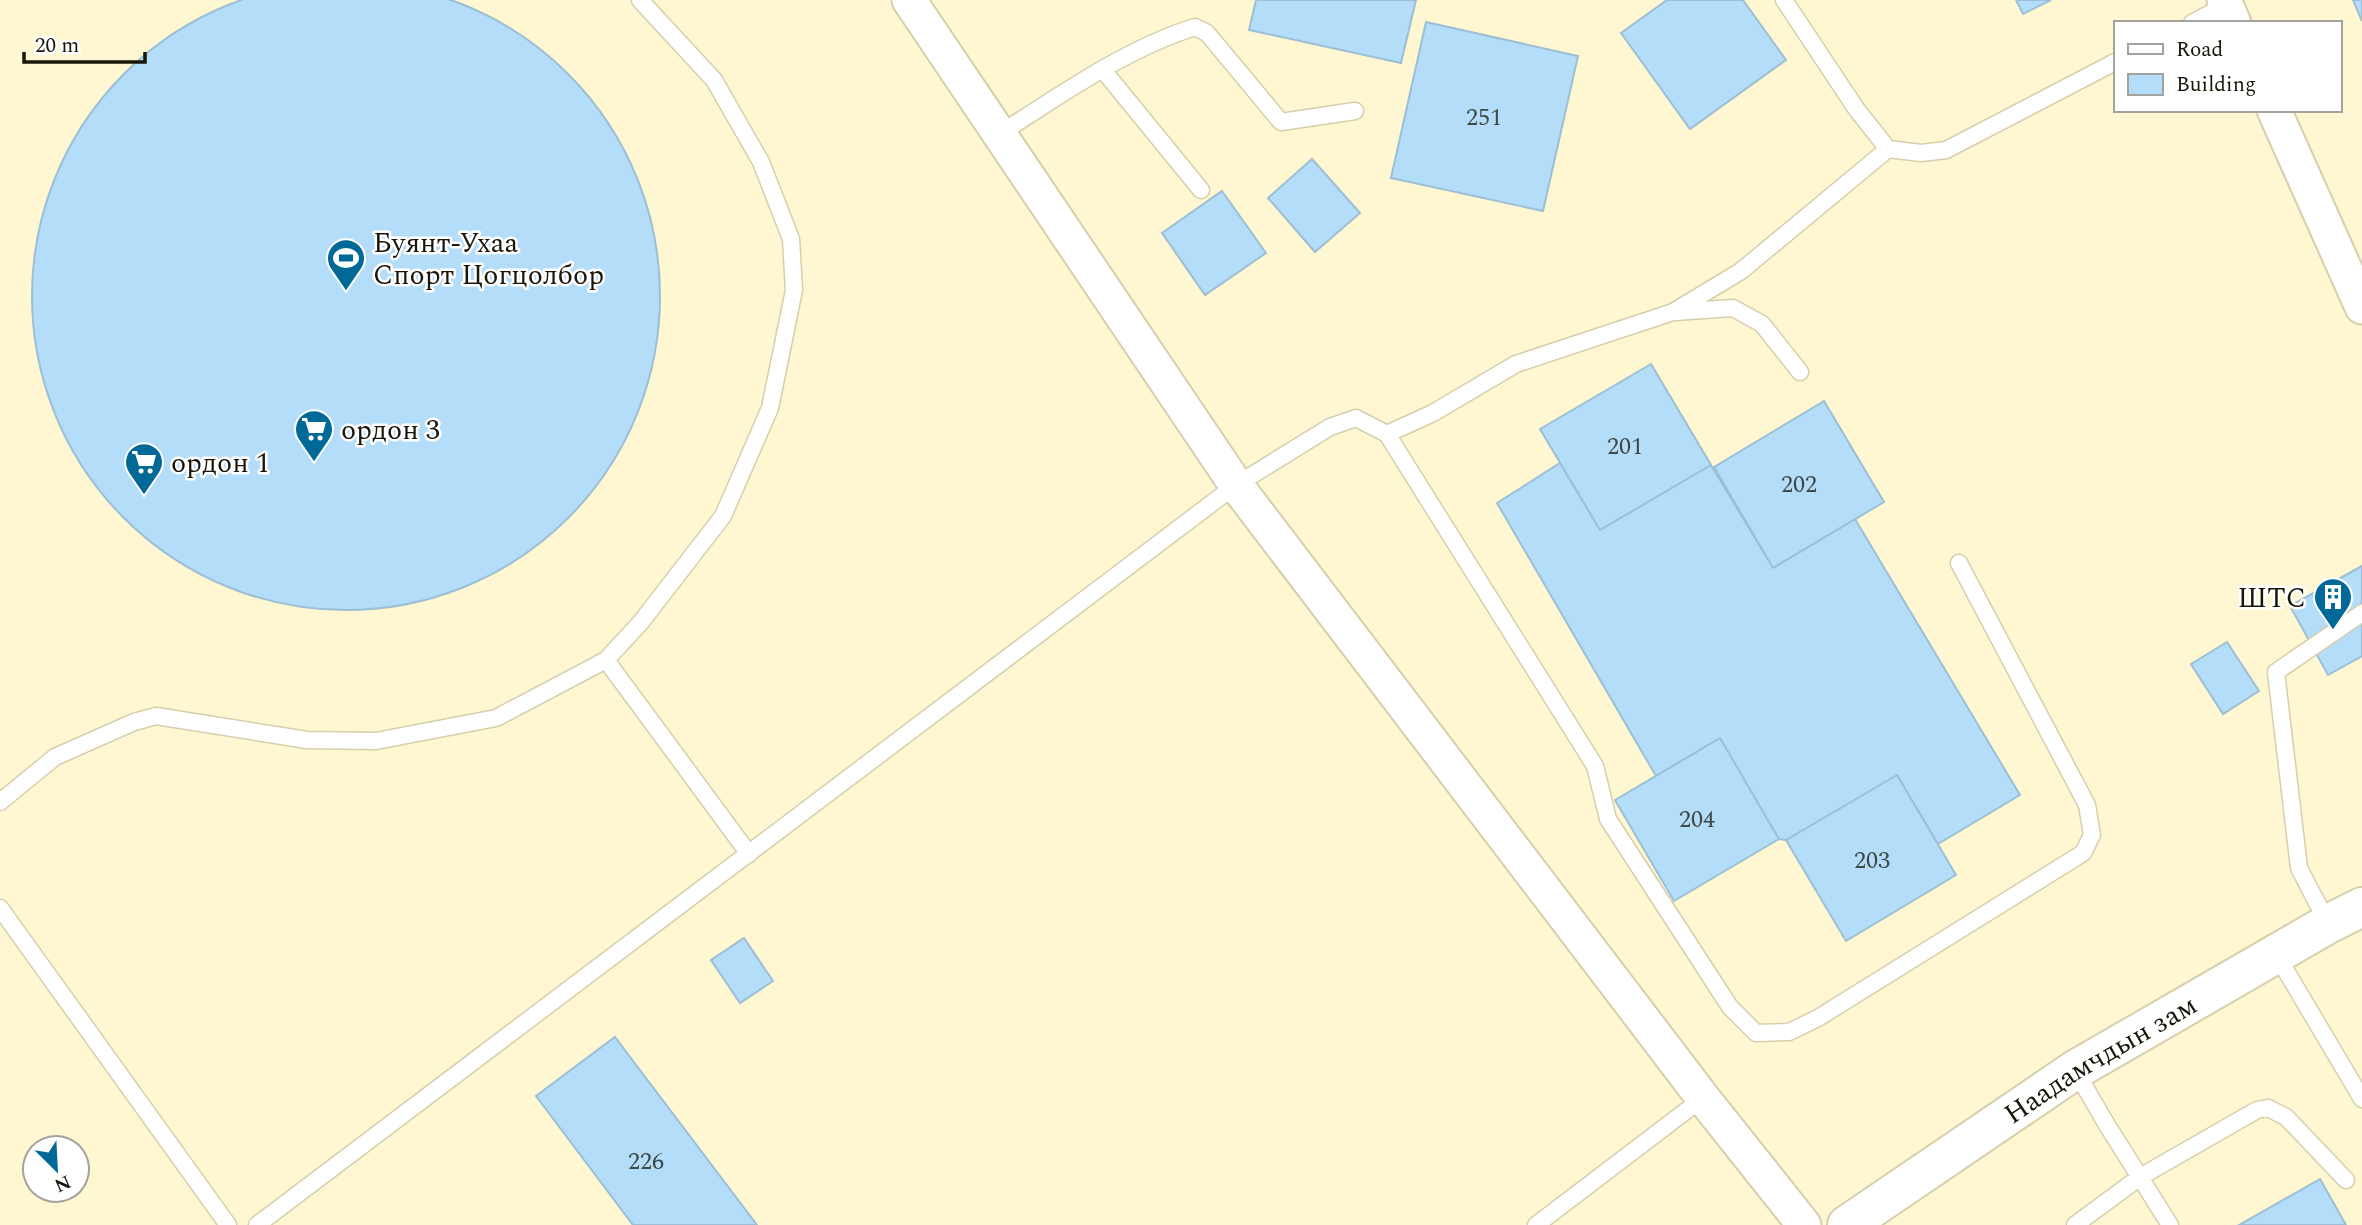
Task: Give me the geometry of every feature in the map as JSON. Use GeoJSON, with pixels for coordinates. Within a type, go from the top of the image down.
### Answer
{"type":"FeatureCollection","features":[{"type":"Feature","properties":{"kind":"main road","name":"Наадамчдын зам"},"geometry":{"type":"LineString","coordinates":[[1847,1225],[2075,1070],[2362,907]]}},
{"type":"Feature","properties":{"kind":"street"},"geometry":{"type":"LineString","coordinates":[[909,0],[1236,485],[1703,1098],[1804,1225]]}},
{"type":"Feature","properties":{"kind":"street"},"geometry":{"type":"LineString","coordinates":[[2274,112],[2362,307]]}},
{"type":"Feature","properties":{"kind":"lane"},"geometry":{"type":"LineString","coordinates":[[0,802],[55,757],[134,722],[156,716],[307,740],[376,741],[496,718],[606,660],[640,622],[723,516],[770,408],[794,290],[792,239],[761,162],[714,80],[640,0]]}},
{"type":"Feature","properties":{"kind":"lane"},"geometry":{"type":"LineString","coordinates":[[1784,0],[1857,110],[1888,149],[1921,153],[1946,150],[2114,63]]}},
{"type":"Feature","properties":{"kind":"lane"},"geometry":{"type":"LineString","coordinates":[[2197,21],[2228,9]]}},
{"type":"Feature","properties":{"kind":"lane"},"geometry":{"type":"LineString","coordinates":[[999,134],[1103,70],[1172,34],[1195,27],[1207,33],[1280,122],[1355,111]]}},
{"type":"Feature","properties":{"kind":"lane"},"geometry":{"type":"LineString","coordinates":[[1103,70],[1201,190]]}},
{"type":"Feature","properties":{"kind":"lane"},"geometry":{"type":"LineString","coordinates":[[1387,434],[1433,413],[1516,364],[1673,312],[1741,271],[1888,149]]}},
{"type":"Feature","properties":{"kind":"lane"},"geometry":{"type":"LineString","coordinates":[[1673,312],[1733,309],[1762,324],[1800,372]]}},
{"type":"Feature","properties":{"kind":"lane"},"geometry":{"type":"LineString","coordinates":[[257,1225],[1236,485],[1330,427],[1356,418],[1387,434],[1595,766],[1608,819],[1730,1007],[1756,1033],[1788,1032],[1818,1018],[2083,853],[2092,835],[2087,805],[1959,563]]}},
{"type":"Feature","properties":{"kind":"lane"},"geometry":{"type":"LineString","coordinates":[[2328,924],[2300,868],[2276,672],[2362,614]]}},
{"type":"Feature","properties":{"kind":"lane"},"geometry":{"type":"LineString","coordinates":[[606,660],[749,854]]}},
{"type":"Feature","properties":{"kind":"lane"},"geometry":{"type":"LineString","coordinates":[[0,908],[228,1225]]}},
{"type":"Feature","properties":{"kind":"lane"},"geometry":{"type":"LineString","coordinates":[[2276,954],[2361,1096]]}},
{"type":"Feature","properties":{"kind":"lane"},"geometry":{"type":"LineString","coordinates":[[2075,1070],[2170,1225]]}},
{"type":"Feature","properties":{"kind":"lane"},"geometry":{"type":"LineString","coordinates":[[1536,1225],[1703,1098]]}},
{"type":"Feature","properties":{"kind":"lane"},"geometry":{"type":"LineString","coordinates":[[2075,1225],[2140,1177],[2257,1110],[2268,1108],[2286,1117],[2346,1180]]}},
{"type":"Feature","properties":{"kind":"building","name":"Буянт-Ухаа Спорт Цогцолбор"},"geometry":{"type":"Polygon","coordinates":[[[244,-1],[448,-1],[494,19],[521,35],[568,74],[607,121],[623,148],[647,205],[659,265],[659,327],[647,387],[623,444],[589,495],[545,539],[494,573],[437,597],[377,609],[315,609],[255,597],[198,573],[147,539],[103,495],[69,444],[45,387],[33,327],[33,265],[45,205],[69,148],[85,121],[103,97],[147,53],[198,19],[244,-1]]]}},
{"type":"Feature","properties":{"kind":"building"},"geometry":{"type":"Polygon","coordinates":[[[1256,0],[1416,0],[1401,63],[1249,30],[1256,0]]]}},
{"type":"Feature","properties":{"kind":"building"},"geometry":{"type":"Polygon","coordinates":[[[1667,0],[1743,0],[1786,60],[1690,129],[1621,33],[1667,0]]]}},
{"type":"Feature","properties":{"kind":"building"},"geometry":{"type":"Polygon","coordinates":[[[2016,0],[2051,0],[2023,14],[2016,0]]]}},
{"type":"Feature","properties":{"kind":"building"},"geometry":{"type":"Polygon","coordinates":[[[2353,0],[2362,0],[2362,21],[2353,0]]]}},
{"type":"Feature","properties":{"kind":"building"},"geometry":{"type":"Polygon","coordinates":[[[1426,22],[1578,56],[1543,211],[1391,178],[1426,22]]]}},
{"type":"Feature","properties":{"kind":"building"},"geometry":{"type":"Polygon","coordinates":[[[1312,159],[1360,213],[1315,252],[1268,198],[1312,159]]]}},
{"type":"Feature","properties":{"kind":"building"},"geometry":{"type":"Polygon","coordinates":[[[1222,191],[1266,253],[1205,295],[1162,233],[1222,191]]]}},
{"type":"Feature","properties":{"kind":"building"},"geometry":{"type":"Polygon","coordinates":[[[1651,364],[1711,465],[1600,530],[1540,429],[1651,364]]]}},
{"type":"Feature","properties":{"kind":"building"},"geometry":{"type":"Polygon","coordinates":[[[1824,401],[1884,502],[1773,568],[1714,467],[1824,401]]]}},
{"type":"Feature","properties":{"kind":"building"},"geometry":{"type":"Polygon","coordinates":[[[1560,463],[1600,530],[1711,465],[1773,568],[1855,519],[2020,795],[1938,844],[1897,775],[1786,840],[1779,839],[1720,738],[1656,776],[1497,503],[1560,463]]]}},
{"type":"Feature","properties":{"kind":"building","name":"ШТС"},"geometry":{"type":"Polygon","coordinates":[[[2362,566],[2362,656],[2328,675],[2290,606],[2362,566]]]}},
{"type":"Feature","properties":{"kind":"building"},"geometry":{"type":"Polygon","coordinates":[[[2227,642],[2259,691],[2223,714],[2191,664],[2227,642]]]}},
{"type":"Feature","properties":{"kind":"building"},"geometry":{"type":"Polygon","coordinates":[[[1720,738],[1779,839],[1674,901],[1615,800],[1720,738]]]}},
{"type":"Feature","properties":{"kind":"building"},"geometry":{"type":"Polygon","coordinates":[[[1897,775],[1956,875],[1846,941],[1786,840],[1897,775]]]}},
{"type":"Feature","properties":{"kind":"building"},"geometry":{"type":"Polygon","coordinates":[[[744,938],[773,981],[740,1003],[711,960],[744,938]]]}},
{"type":"Feature","properties":{"kind":"building"},"geometry":{"type":"Polygon","coordinates":[[[615,1037],[757,1225],[633,1225],[536,1096],[615,1037]]]}},
{"type":"Feature","properties":{"kind":"building"},"geometry":{"type":"Polygon","coordinates":[[[2320,1179],[2346,1225],[2239,1225],[2320,1179]]]}},
{"type":"Feature","properties":{"kind":"place","name":"Буянт-Ухаа Спорт Цогцолбор"},"geometry":{"type":"Point","coordinates":[346,292]}},
{"type":"Feature","properties":{"kind":"place","name":"ордон 3"},"geometry":{"type":"Point","coordinates":[314,463]}},
{"type":"Feature","properties":{"kind":"place","name":"ордон 1"},"geometry":{"type":"Point","coordinates":[144,496]}},
{"type":"Feature","properties":{"kind":"place","name":"ШТС"},"geometry":{"type":"Point","coordinates":[2333,631]}}]}
